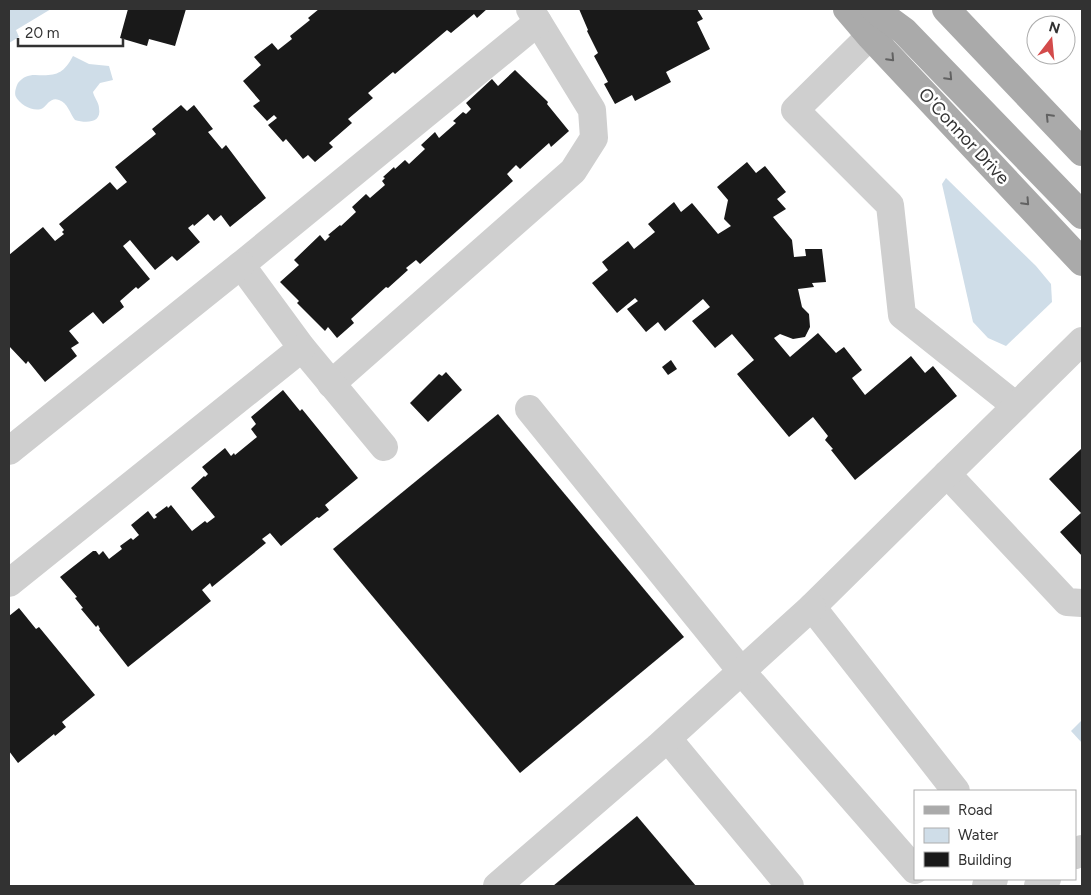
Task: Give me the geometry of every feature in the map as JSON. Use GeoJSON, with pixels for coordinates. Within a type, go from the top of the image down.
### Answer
{"type":"FeatureCollection","features":[{"type":"Feature","properties":{"kind":"main road","name":"O'Connor Drive"},"geometry":{"type":"LineString","coordinates":[[847,9],[870,36],[1082,262]]}},
{"type":"Feature","properties":{"kind":"main road"},"geometry":{"type":"LineString","coordinates":[[874,9],[904,31],[1082,215]]}},
{"type":"Feature","properties":{"kind":"main road"},"geometry":{"type":"LineString","coordinates":[[946,9],[1082,152]]}},
{"type":"Feature","properties":{"kind":"lane"},"geometry":{"type":"LineString","coordinates":[[9,451],[241,265],[534,16],[592,110],[594,138],[573,171],[332,384]]}},
{"type":"Feature","properties":{"kind":"lane"},"geometry":{"type":"LineString","coordinates":[[870,36],[795,110],[890,205],[902,315],[1016,406]]}},
{"type":"Feature","properties":{"kind":"lane"},"geometry":{"type":"LineString","coordinates":[[241,265],[302,348],[384,447]]}},
{"type":"Feature","properties":{"kind":"lane"},"geometry":{"type":"LineString","coordinates":[[9,583],[302,348]]}},
{"type":"Feature","properties":{"kind":"lane"},"geometry":{"type":"LineString","coordinates":[[497,886],[668,739],[742,672],[812,607],[1016,406],[1079,352]]}},
{"type":"Feature","properties":{"kind":"lane"},"geometry":{"type":"LineString","coordinates":[[529,409],[742,672],[914,869]]}},
{"type":"Feature","properties":{"kind":"lane"},"geometry":{"type":"LineString","coordinates":[[947,474],[1075,603]]}},
{"type":"Feature","properties":{"kind":"lane"},"geometry":{"type":"LineString","coordinates":[[812,607],[955,790]]}},
{"type":"Feature","properties":{"kind":"lane"},"geometry":{"type":"LineString","coordinates":[[668,739],[790,886]]}},
{"type":"Feature","properties":{"kind":"water"},"geometry":{"type":"Polygon","coordinates":[[[9,9],[51,9],[16,30],[19,37],[9,43],[9,9]]]}},
{"type":"Feature","properties":{"kind":"water"},"geometry":{"type":"Polygon","coordinates":[[[73,56],[89,64],[109,66],[113,80],[100,83],[93,92],[99,108],[98,117],[95,120],[83,122],[75,120],[67,106],[62,101],[56,99],[43,108],[36,110],[18,100],[15,95],[18,83],[22,79],[30,75],[58,73],[66,67],[73,56]]]}},
{"type":"Feature","properties":{"kind":"water"},"geometry":{"type":"Polygon","coordinates":[[[946,178],[1036,266],[1051,284],[1052,302],[1006,346],[988,338],[973,322],[942,184],[946,178]]]}},
{"type":"Feature","properties":{"kind":"water"},"geometry":{"type":"Polygon","coordinates":[[[1082,720],[1082,743],[1071,731],[1082,720]]]}},
{"type":"Feature","properties":{"kind":"building"},"geometry":{"type":"Polygon","coordinates":[[[128,9],[186,9],[175,46],[149,39],[147,46],[120,38],[128,9]]]}},
{"type":"Feature","properties":{"kind":"building"},"geometry":{"type":"Polygon","coordinates":[[[319,9],[487,9],[477,18],[474,14],[451,33],[447,30],[395,74],[393,72],[368,93],[373,98],[348,119],[352,123],[329,143],[333,147],[315,162],[308,155],[303,159],[286,139],[283,142],[268,125],[277,118],[274,115],[267,121],[253,106],[260,101],[243,81],[261,65],[254,57],[272,43],[278,50],[292,39],[290,36],[310,20],[308,18],[319,9]]]}},
{"type":"Feature","properties":{"kind":"building"},"geometry":{"type":"Polygon","coordinates":[[[579,9],[697,9],[703,19],[697,22],[710,49],[666,72],[671,82],[635,101],[632,95],[615,104],[604,84],[608,82],[594,56],[598,53],[579,9]]]}},
{"type":"Feature","properties":{"kind":"building"},"geometry":{"type":"Polygon","coordinates":[[[515,70],[548,102],[547,104],[569,131],[551,147],[549,143],[520,169],[516,165],[507,174],[513,181],[420,264],[416,260],[406,268],[408,270],[351,319],[354,323],[337,338],[328,327],[325,331],[297,303],[299,301],[280,282],[299,265],[294,260],[320,235],[325,241],[330,236],[328,235],[356,212],[352,207],[366,194],[370,198],[385,185],[382,181],[385,178],[383,177],[394,167],[395,169],[405,160],[409,164],[425,149],[421,145],[435,132],[439,138],[456,123],[453,121],[463,112],[466,114],[471,109],[466,103],[492,79],[498,86],[515,70]]]}},
{"type":"Feature","properties":{"kind":"building"},"geometry":{"type":"Polygon","coordinates":[[[181,105],[187,111],[194,105],[213,129],[208,132],[222,149],[226,145],[266,198],[230,227],[221,215],[214,221],[208,214],[194,226],[193,224],[188,228],[200,242],[177,261],[172,256],[155,270],[130,240],[123,246],[150,279],[138,289],[136,287],[120,301],[124,307],[103,324],[93,312],[69,331],[79,343],[71,348],[77,356],[45,382],[28,361],[26,364],[9,346],[9,255],[43,227],[55,241],[64,234],[62,232],[64,230],[59,224],[110,182],[117,190],[127,182],[115,167],[156,134],[152,129],[181,105]]]}},
{"type":"Feature","properties":{"kind":"building"},"geometry":{"type":"Polygon","coordinates":[[[747,162],[756,173],[765,166],[786,192],[777,199],[786,209],[773,217],[792,240],[794,257],[806,256],[805,249],[822,249],[826,282],[812,283],[814,287],[798,289],[802,307],[809,314],[810,327],[805,337],[793,339],[780,334],[774,338],[790,357],[818,333],[836,353],[844,347],[862,370],[852,378],[865,395],[911,356],[925,373],[933,366],[957,396],[855,480],[831,450],[833,449],[825,440],[828,436],[813,417],[789,437],[737,374],[754,360],[732,334],[715,348],[692,321],[710,307],[703,299],[665,331],[658,322],[646,332],[627,309],[638,301],[635,298],[617,313],[592,283],[608,270],[602,262],[628,241],[634,249],[655,232],[648,224],[674,202],[681,212],[692,203],[718,234],[731,226],[724,219],[728,200],[717,187],[747,162]]]}},
{"type":"Feature","properties":{"kind":"building"},"geometry":{"type":"Polygon","coordinates":[[[671,360],[677,369],[668,375],[662,367],[671,360]]]}},
{"type":"Feature","properties":{"kind":"building"},"geometry":{"type":"Polygon","coordinates":[[[446,372],[462,390],[428,422],[410,403],[439,374],[442,376],[446,372]]]}},
{"type":"Feature","properties":{"kind":"building"},"geometry":{"type":"Polygon","coordinates":[[[283,390],[300,411],[302,409],[358,478],[325,505],[329,510],[319,518],[317,517],[281,546],[270,533],[262,539],[266,543],[212,587],[210,583],[202,590],[211,601],[128,667],[99,630],[98,625],[96,627],[81,609],[83,608],[75,598],[77,597],[60,577],[93,551],[96,551],[99,555],[103,551],[109,559],[122,549],[120,546],[139,535],[131,525],[148,511],[154,519],[157,517],[155,515],[171,505],[192,531],[205,521],[207,523],[215,517],[191,488],[208,474],[202,467],[225,448],[231,456],[234,453],[235,455],[257,437],[251,429],[256,424],[251,417],[283,390]]]}},
{"type":"Feature","properties":{"kind":"building"},"geometry":{"type":"Polygon","coordinates":[[[498,414],[684,637],[520,773],[333,549],[498,414]]]}},
{"type":"Feature","properties":{"kind":"building"},"geometry":{"type":"Polygon","coordinates":[[[1081,449],[1082,556],[1060,532],[1081,513],[1049,479],[1081,449]]]}},
{"type":"Feature","properties":{"kind":"building"},"geometry":{"type":"Polygon","coordinates":[[[19,608],[36,629],[39,627],[95,695],[62,722],[66,727],[55,736],[54,734],[18,763],[9,751],[9,616],[19,608]]]}},
{"type":"Feature","properties":{"kind":"building"},"geometry":{"type":"Polygon","coordinates":[[[637,816],[696,886],[553,886],[637,816]]]}}]}
